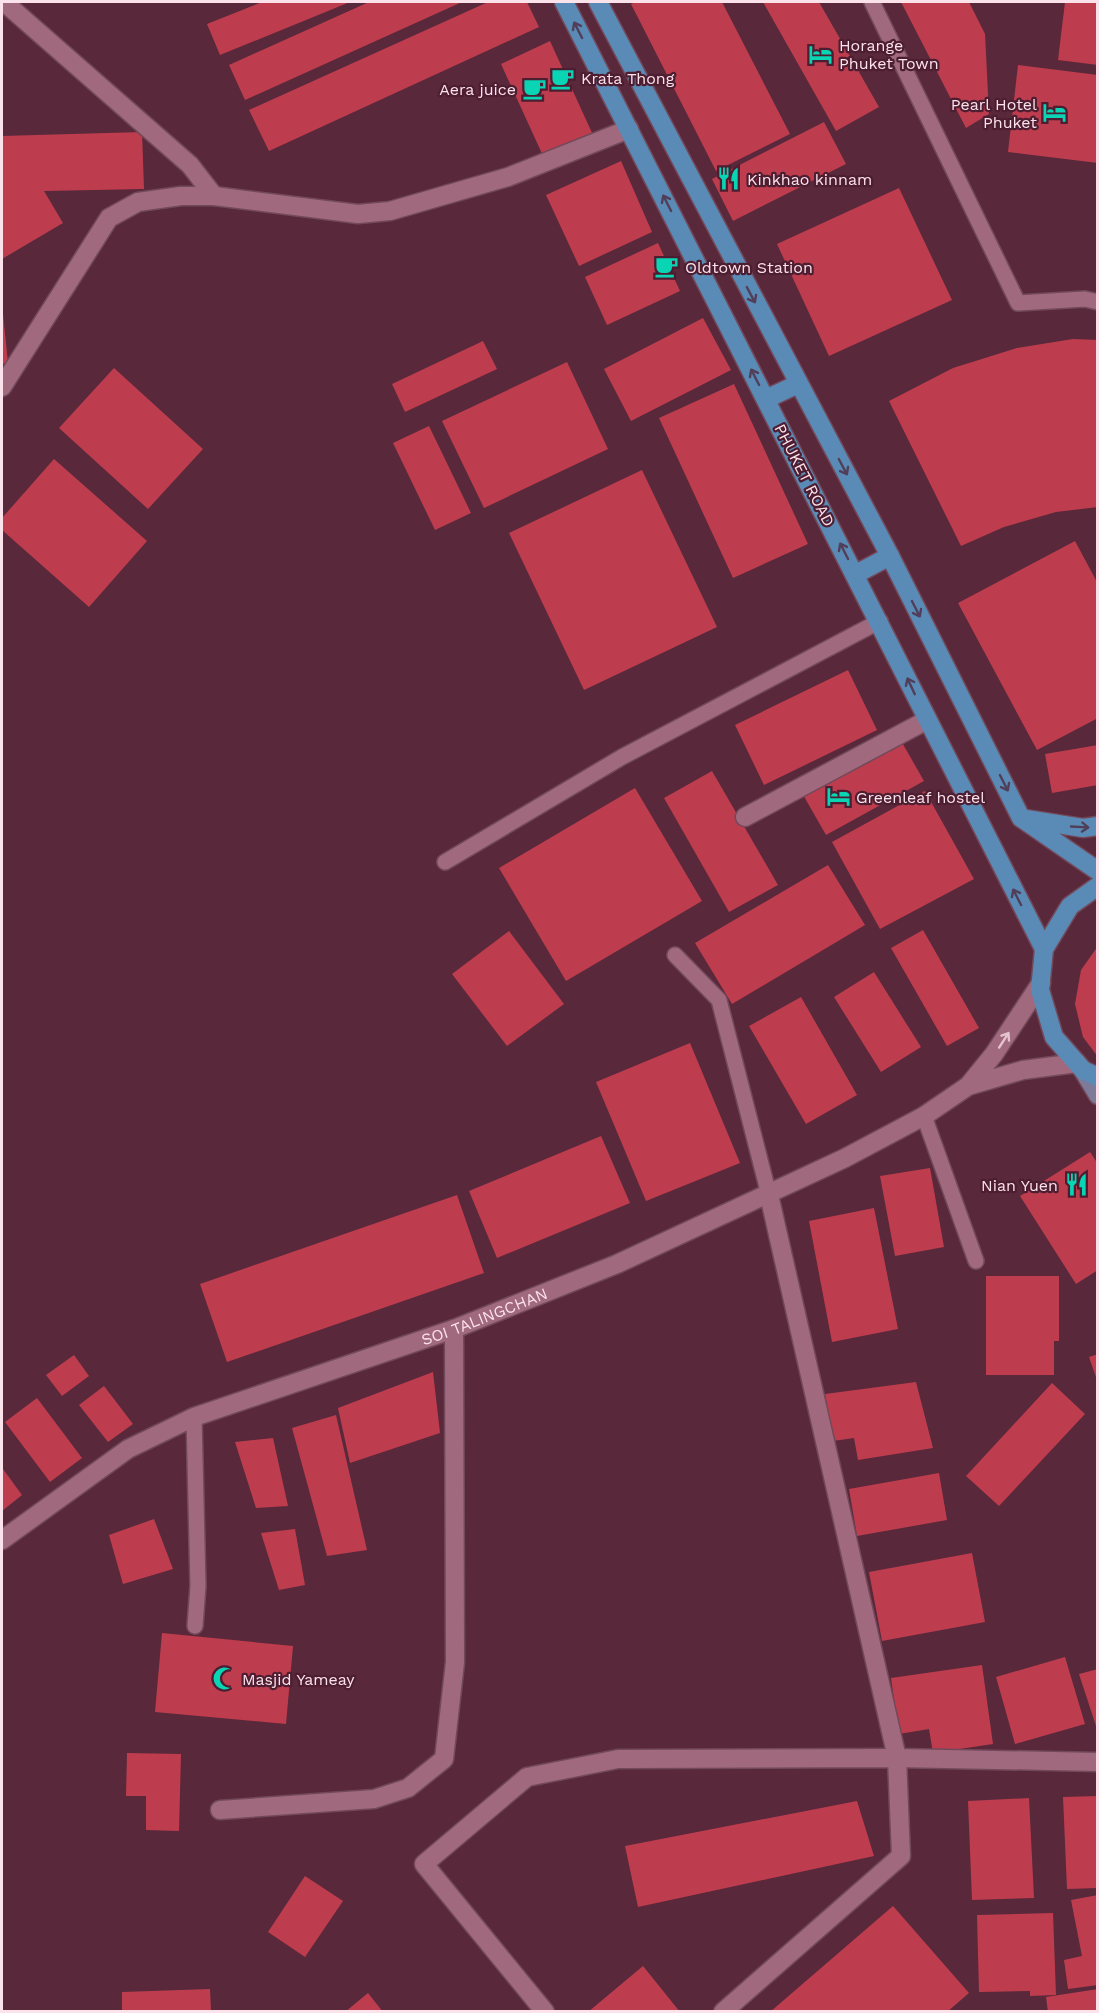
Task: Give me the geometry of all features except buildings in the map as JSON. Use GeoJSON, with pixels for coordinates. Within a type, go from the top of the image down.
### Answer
{"type":"FeatureCollection","features":[{"type":"Feature","properties":{"kind":"main road","name":"PHUKET ROAD"},"geometry":{"type":"LineString","coordinates":[[566,2],[1044,949]]}},
{"type":"Feature","properties":{"kind":"main road"},"geometry":{"type":"LineString","coordinates":[[598,2],[890,556],[1021,818],[1098,871]]}},
{"type":"Feature","properties":{"kind":"main road"},"geometry":{"type":"LineString","coordinates":[[629,129],[657,117]]}},
{"type":"Feature","properties":{"kind":"main road"},"geometry":{"type":"LineString","coordinates":[[766,399],[798,384]]}},
{"type":"Feature","properties":{"kind":"main road"},"geometry":{"type":"LineString","coordinates":[[856,574],[890,556]]}},
{"type":"Feature","properties":{"kind":"main road"},"geometry":{"type":"LineString","coordinates":[[1021,818],[1083,828],[1098,826]]}},
{"type":"Feature","properties":{"kind":"main road"},"geometry":{"type":"LineString","coordinates":[[1098,886],[1070,906],[1044,949],[1040,990],[1054,1037],[1086,1070],[1098,1095]]}},
{"type":"Feature","properties":{"kind":"street"},"geometry":{"type":"LineString","coordinates":[[4,2],[190,165],[214,196]]}},
{"type":"Feature","properties":{"kind":"street"},"geometry":{"type":"LineString","coordinates":[[2,387],[109,218],[138,202],[182,196],[214,196],[358,214],[390,211],[508,177],[629,129]]}},
{"type":"Feature","properties":{"kind":"street"},"geometry":{"type":"LineString","coordinates":[[745,817],[927,720]]}},
{"type":"Feature","properties":{"kind":"street","name":"SOI TALINGCHAN"},"geometry":{"type":"LineString","coordinates":[[2,1540],[128,1449],[194,1417],[454,1329],[617,1264],[769,1195],[924,1116],[968,1086],[994,1054],[1041,983]]}},
{"type":"Feature","properties":{"kind":"street","name":"SOI TALINGCHAN"},"geometry":{"type":"LineString","coordinates":[[968,1086],[1023,1070],[1086,1070]]}},
{"type":"Feature","properties":{"kind":"street"},"geometry":{"type":"LineString","coordinates":[[723,2012],[901,1856],[897,1758],[769,1195]]}},
{"type":"Feature","properties":{"kind":"street"},"geometry":{"type":"LineString","coordinates":[[220,1810],[374,1799],[408,1788],[444,1759],[455,1662],[454,1329]]}},
{"type":"Feature","properties":{"kind":"street"},"geometry":{"type":"LineString","coordinates":[[545,2012],[424,1864],[527,1777],[618,1759],[897,1758],[1098,1762]]}},
{"type":"Feature","properties":{"kind":"lane"},"geometry":{"type":"LineString","coordinates":[[872,2],[1018,303],[1085,299],[1098,302]]}},
{"type":"Feature","properties":{"kind":"lane"},"geometry":{"type":"LineString","coordinates":[[445,862],[622,757],[880,621]]}},
{"type":"Feature","properties":{"kind":"lane"},"geometry":{"type":"LineString","coordinates":[[675,955],[719,1000],[769,1195]]}},
{"type":"Feature","properties":{"kind":"lane"},"geometry":{"type":"LineString","coordinates":[[924,1116],[976,1261]]}},
{"type":"Feature","properties":{"kind":"lane"},"geometry":{"type":"LineString","coordinates":[[194,1417],[198,1586],[195,1626]]}},
{"type":"Feature","properties":{"kind":"place","name":"Horange Phuket Town"},"geometry":{"type":"Point","coordinates":[821,54]}},
{"type":"Feature","properties":{"kind":"place","name":"Krata Thong"},"geometry":{"type":"Point","coordinates":[563,78]}},
{"type":"Feature","properties":{"kind":"place","name":"Aera juice"},"geometry":{"type":"Point","coordinates":[534,89]}},
{"type":"Feature","properties":{"kind":"place","name":"Pearl Hotel Phuket"},"geometry":{"type":"Point","coordinates":[1055,113]}},
{"type":"Feature","properties":{"kind":"place","name":"Kinkhao kinnam"},"geometry":{"type":"Point","coordinates":[729,179]}},
{"type":"Feature","properties":{"kind":"place","name":"Oldtown Station"},"geometry":{"type":"Point","coordinates":[667,267]}},
{"type":"Feature","properties":{"kind":"place","name":"Greenleaf hostel"},"geometry":{"type":"Point","coordinates":[838,797]}},
{"type":"Feature","properties":{"kind":"place","name":"Nian Yuen"},"geometry":{"type":"Point","coordinates":[1076,1185]}},
{"type":"Feature","properties":{"kind":"place","name":"Masjid Yameay"},"geometry":{"type":"Point","coordinates":[224,1679]}}]}
